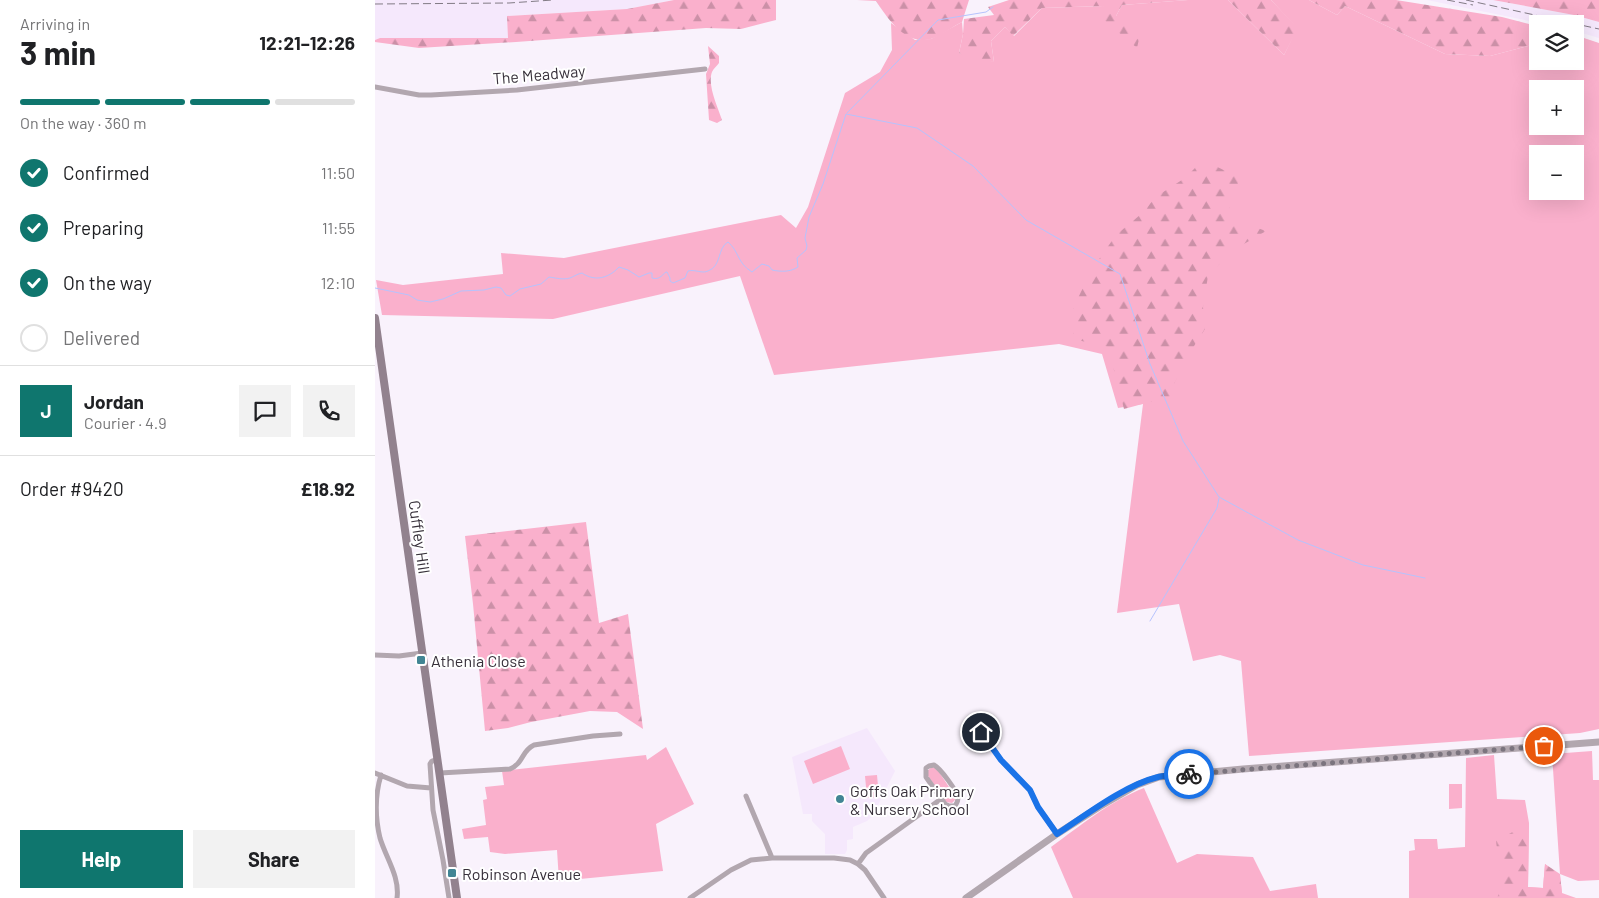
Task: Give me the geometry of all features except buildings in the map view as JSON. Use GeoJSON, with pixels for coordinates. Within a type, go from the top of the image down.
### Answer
{"type":"FeatureCollection","features":[{"type":"Feature","properties":{"kind":"main road","name":"Cuffley Hill"},"geometry":{"type":"LineString","coordinates":[[375,318],[438,759],[453,897]]}},
{"type":"Feature","properties":{"kind":"street","name":"The Meadway"},"geometry":{"type":"LineString","coordinates":[[375,87],[419,95],[431,95],[517,90],[705,69]]}},
{"type":"Feature","properties":{"kind":"street"},"geometry":{"type":"LineString","coordinates":[[375,655],[405,656],[422,653]]}},
{"type":"Feature","properties":{"kind":"street"},"geometry":{"type":"LineString","coordinates":[[981,732],[1001,760],[1030,790],[1038,807],[1057,834]]}},
{"type":"Feature","properties":{"kind":"street"},"geometry":{"type":"LineString","coordinates":[[440,774],[510,769],[519,764],[526,750],[534,745],[620,734]]}},
{"type":"Feature","properties":{"kind":"street"},"geometry":{"type":"LineString","coordinates":[[966,898],[1057,834],[1123,791],[1159,777],[1243,768],[1599,742]]}},
{"type":"Feature","properties":{"kind":"street","name":"Cuffley Hill"},"geometry":{"type":"LineString","coordinates":[[438,759],[430,764],[433,810],[453,897]]}},
{"type":"Feature","properties":{"kind":"street"},"geometry":{"type":"LineString","coordinates":[[934,765],[938,767],[958,798],[957,804],[952,806],[945,804],[941,799],[926,777],[925,771],[929,766],[934,765]]}},
{"type":"Feature","properties":{"kind":"street"},"geometry":{"type":"LineString","coordinates":[[397,898],[397,882],[380,838],[376,817],[378,774],[407,786],[431,788]]}},
{"type":"Feature","properties":{"kind":"street"},"geometry":{"type":"LineString","coordinates":[[745,796],[771,853],[771,858]]}},
{"type":"Feature","properties":{"kind":"street"},"geometry":{"type":"LineString","coordinates":[[858,864],[866,853],[941,799]]}},
{"type":"Feature","properties":{"kind":"street"},"geometry":{"type":"LineString","coordinates":[[690,898],[739,865],[751,860],[771,858],[834,858],[850,860],[865,870],[885,898]]}},
{"type":"Feature","properties":{"kind":"shaded area"},"geometry":{"type":"Polygon","coordinates":[[[375,0],[674,0],[627,9],[508,16],[509,38],[380,38],[375,40],[375,0]]]}},
{"type":"Feature","properties":{"kind":"shaded area"},"geometry":{"type":"Polygon","coordinates":[[[1427,0],[1493,0],[1574,15],[1529,15],[1529,21],[1427,0]]]}},
{"type":"Feature","properties":{"kind":"shaded area"},"geometry":{"type":"Polygon","coordinates":[[[1584,18],[1599,22],[1599,38],[1584,34],[1584,18]]]}},
{"type":"Feature","properties":{"kind":"shaded area","name":"Goffs Oak Primary & Nursery School"},"geometry":{"type":"Polygon","coordinates":[[[867,728],[895,771],[872,817],[853,827],[853,839],[847,840],[845,854],[825,854],[825,834],[812,821],[812,814],[803,814],[792,757],[867,728]]]}},
{"type":"Feature","properties":{"kind":"green space"},"geometry":{"type":"Polygon","coordinates":[[[674,0],[776,0],[776,20],[741,29],[706,28],[419,48],[375,42],[375,40],[380,38],[508,38],[507,16],[627,9],[674,0]]]}},
{"type":"Feature","properties":{"kind":"green space"},"geometry":{"type":"Polygon","coordinates":[[[857,0],[969,0],[962,22],[935,38],[922,40],[906,35],[892,23],[876,1],[857,0]]]}},
{"type":"Feature","properties":{"kind":"green space"},"geometry":{"type":"Polygon","coordinates":[[[1009,0],[1188,0],[1122,5],[1116,16],[1139,39],[1137,48],[1105,21],[1103,6],[1042,8],[1013,36],[1005,27],[991,41],[994,62],[976,61],[959,53],[964,19],[994,15],[988,7],[1009,0]]]}},
{"type":"Feature","properties":{"kind":"green space"},"geometry":{"type":"Polygon","coordinates":[[[1188,0],[1228,0],[1284,55],[1297,28],[1271,0],[1309,0],[1337,15],[1345,6],[1445,54],[1490,56],[1529,46],[1529,70],[1584,70],[1584,38],[1599,43],[1599,729],[1580,733],[1249,756],[1241,661],[1220,655],[1193,661],[1179,604],[1117,613],[1143,404],[1118,408],[1102,354],[1059,344],[774,375],[740,276],[553,319],[382,315],[376,280],[403,285],[503,274],[501,253],[564,258],[781,215],[796,228],[808,207],[845,93],[880,72],[892,50],[891,23],[915,40],[931,39],[962,22],[963,34],[959,53],[994,62],[991,41],[1005,27],[1014,36],[1042,8],[1103,6],[1116,16],[1122,5],[1188,0]]]}},
{"type":"Feature","properties":{"kind":"green space"},"geometry":{"type":"Polygon","coordinates":[[[1228,0],[1271,0],[1298,28],[1284,55],[1228,0]]]}},
{"type":"Feature","properties":{"kind":"green space"},"geometry":{"type":"Polygon","coordinates":[[[1309,0],[1396,0],[1502,17],[1529,24],[1529,46],[1490,56],[1445,54],[1345,6],[1337,15],[1309,0]]]}},
{"type":"Feature","properties":{"kind":"green space"},"geometry":{"type":"Polygon","coordinates":[[[1493,0],[1599,0],[1599,22],[1584,18],[1584,15],[1574,15],[1493,0]]]}},
{"type":"Feature","properties":{"kind":"green space"},"geometry":{"type":"Polygon","coordinates":[[[708,46],[719,56],[719,63],[711,77],[714,96],[722,120],[717,123],[709,120],[706,74],[710,64],[708,46]]]}},
{"type":"Feature","properties":{"kind":"green space"},"geometry":{"type":"Polygon","coordinates":[[[1203,160],[1240,178],[1226,217],[1266,231],[1232,251],[1208,276],[1203,307],[1205,329],[1185,360],[1173,386],[1173,413],[1157,400],[1124,409],[1108,347],[1073,339],[1073,309],[1090,272],[1116,235],[1140,215],[1157,196],[1185,178],[1203,160]]]}},
{"type":"Feature","properties":{"kind":"green space"},"geometry":{"type":"Polygon","coordinates":[[[586,522],[599,623],[628,614],[643,729],[617,712],[590,711],[485,731],[465,536],[586,522]]]}},
{"type":"Feature","properties":{"kind":"green space"},"geometry":{"type":"Polygon","coordinates":[[[841,746],[850,769],[813,784],[804,761],[841,746]]]}},
{"type":"Feature","properties":{"kind":"green space"},"geometry":{"type":"Polygon","coordinates":[[[666,747],[694,804],[656,824],[663,871],[559,881],[557,850],[505,854],[490,852],[488,837],[464,839],[462,829],[486,825],[483,800],[487,799],[485,787],[504,785],[502,771],[646,755],[647,760],[666,747]]]}},
{"type":"Feature","properties":{"kind":"green space"},"geometry":{"type":"Polygon","coordinates":[[[1592,751],[1593,780],[1599,780],[1599,880],[1578,881],[1560,874],[1552,754],[1592,751]]]}},
{"type":"Feature","properties":{"kind":"green space"},"geometry":{"type":"Polygon","coordinates":[[[1494,755],[1497,799],[1525,800],[1529,823],[1528,887],[1543,888],[1545,864],[1560,876],[1562,893],[1576,898],[1409,898],[1409,851],[1415,850],[1414,839],[1437,839],[1438,849],[1465,847],[1466,758],[1494,755]]]}},
{"type":"Feature","properties":{"kind":"green space"},"geometry":{"type":"Polygon","coordinates":[[[932,767],[937,769],[955,796],[955,800],[952,803],[946,802],[928,776],[927,771],[932,767]]]}},
{"type":"Feature","properties":{"kind":"green space"},"geometry":{"type":"Polygon","coordinates":[[[877,775],[879,797],[867,798],[865,776],[877,775]]]}},
{"type":"Feature","properties":{"kind":"green space"},"geometry":{"type":"Polygon","coordinates":[[[1449,784],[1462,784],[1462,808],[1449,809],[1449,784]]]}},
{"type":"Feature","properties":{"kind":"green space"},"geometry":{"type":"Polygon","coordinates":[[[1144,788],[1177,863],[1197,854],[1253,857],[1270,891],[1316,884],[1318,898],[1073,898],[1051,847],[1107,807],[1144,788]]]}},
{"type":"Feature","properties":{"kind":"green space"},"geometry":{"type":"Polygon","coordinates":[[[1529,823],[1528,887],[1543,888],[1545,864],[1560,874],[1562,893],[1560,898],[1497,898],[1502,886],[1496,841],[1529,823]]]}},
{"type":"Feature","properties":{"kind":"waterway"},"geometry":{"type":"LineString","coordinates":[[847,113],[938,20],[986,12],[993,7]]}},
{"type":"Feature","properties":{"kind":"waterway"},"geometry":{"type":"LineString","coordinates":[[375,288],[409,295],[417,300],[430,302],[443,299],[461,291],[484,290],[496,287],[501,288],[506,295],[510,296],[520,289],[541,284],[549,277],[567,279],[582,273],[587,276],[602,278],[611,274],[619,267],[639,277],[652,273],[652,278],[656,278],[667,272],[670,281],[673,283],[685,278],[688,271],[706,272],[712,269],[718,261],[722,248],[728,242],[743,265],[752,272],[762,264],[769,266],[772,270],[792,270],[798,267],[797,258],[806,250],[805,238],[809,217],[823,184],[846,114],[917,128],[973,166],[1026,220],[1120,274],[1150,364],[1183,441],[1219,497],[1298,540],[1363,565],[1425,578]]}},
{"type":"Feature","properties":{"kind":"waterway"},"geometry":{"type":"LineString","coordinates":[[1150,621],[1217,508],[1219,498]]}},
{"type":"Feature","properties":{"kind":"railway"},"geometry":{"type":"LineString","coordinates":[[375,4],[509,3],[553,0]]}},
{"type":"Feature","properties":{"kind":"railway"},"geometry":{"type":"LineString","coordinates":[[1447,0],[1473,5]]}},
{"type":"Feature","properties":{"kind":"railway"},"geometry":{"type":"LineString","coordinates":[[1466,0],[1599,29]]}},
{"type":"Feature","properties":{"kind":"way so far"},"geometry":{"type":"LineString","coordinates":[[1189,774],[1243,768],[1544,746]]}},
{"type":"Feature","properties":{"kind":"place","name":"Athenia Close"},"geometry":{"type":"Point","coordinates":[421,660]}},
{"type":"Feature","properties":{"kind":"place","name":"Goffs Oak Primary & Nursery School"},"geometry":{"type":"Point","coordinates":[840,799]}},
{"type":"Feature","properties":{"kind":"place","name":"Robinson Avenue"},"geometry":{"type":"Point","coordinates":[452,873]}},
{"type":"Feature","properties":{"kind":"route"},"geometry":{"type":"LineString","coordinates":[[981,732],[1001,760],[1030,790],[1038,807],[1057,834],[1137,784],[1159,777],[1189,774]]}}]}
